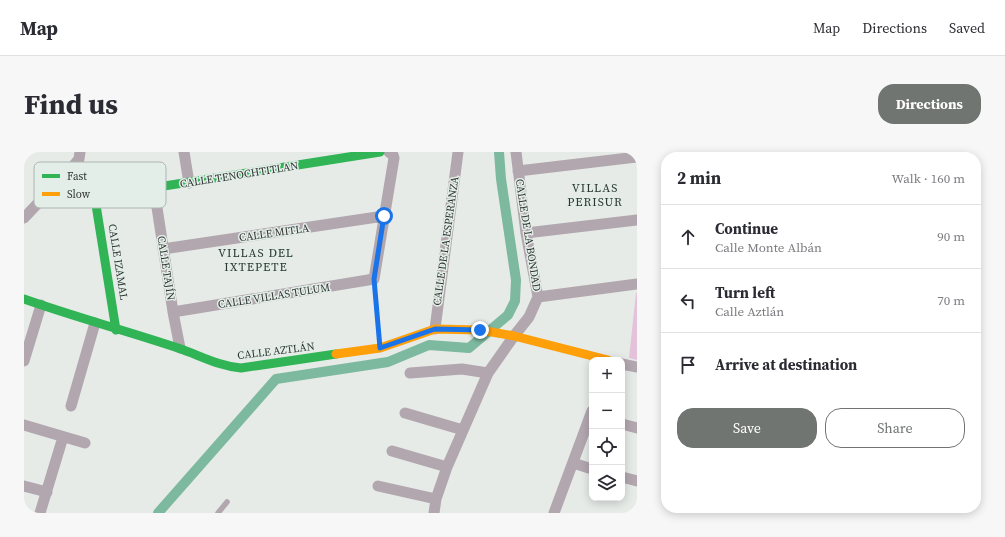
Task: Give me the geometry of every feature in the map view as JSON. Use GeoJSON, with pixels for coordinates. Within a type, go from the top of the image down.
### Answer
{"type":"FeatureCollection","features":[{"type":"Feature","properties":{"kind":"street"},"geometry":{"type":"LineString","coordinates":[[76,162],[79,159],[80,152]]}},
{"type":"Feature","properties":{"kind":"street"},"geometry":{"type":"LineString","coordinates":[[184,152],[189,183]]}},
{"type":"Feature","properties":{"kind":"street"},"geometry":{"type":"LineString","coordinates":[[374,279],[394,158],[387,152]]}},
{"type":"Feature","properties":{"kind":"street","name":"CALLE TENOCHTITLAN"},"geometry":{"type":"LineString","coordinates":[[166,186],[387,152]]}},
{"type":"Feature","properties":{"kind":"street","name":"CALLE DE LA ESPERANZA"},"geometry":{"type":"LineString","coordinates":[[435,329],[458,152]]}},
{"type":"Feature","properties":{"kind":"street","name":"CALLE DE LA BONDAD"},"geometry":{"type":"LineString","coordinates":[[434,513],[436,499],[447,467],[488,373],[509,335],[529,317],[538,297],[526,233],[516,152]]}},
{"type":"Feature","properties":{"kind":"street"},"geometry":{"type":"LineString","coordinates":[[518,171],[637,157]]}},
{"type":"Feature","properties":{"kind":"street"},"geometry":{"type":"LineString","coordinates":[[24,218],[34,207]]}},
{"type":"Feature","properties":{"kind":"street","name":"CALLE IZAMAL"},"geometry":{"type":"LineString","coordinates":[[96,208],[116,330]]}},
{"type":"Feature","properties":{"kind":"street","name":"CALLE TAJÍN"},"geometry":{"type":"LineString","coordinates":[[157,208],[180,348]]}},
{"type":"Feature","properties":{"kind":"street","name":"CALLE MITLA"},"geometry":{"type":"LineString","coordinates":[[163,249],[384,216]]}},
{"type":"Feature","properties":{"kind":"street"},"geometry":{"type":"LineString","coordinates":[[526,233],[637,220]]}},
{"type":"Feature","properties":{"kind":"street","name":"CALLE VILLAS TULUM"},"geometry":{"type":"LineString","coordinates":[[173,312],[374,279]]}},
{"type":"Feature","properties":{"kind":"street"},"geometry":{"type":"LineString","coordinates":[[538,297],[637,284]]}},
{"type":"Feature","properties":{"kind":"street","name":"CALLE AZTLÁN"},"geometry":{"type":"LineString","coordinates":[[24,299],[116,330],[180,348],[224,367],[241,368],[380,348],[435,329],[480,330],[509,335],[596,357]]}},
{"type":"Feature","properties":{"kind":"street"},"geometry":{"type":"LineString","coordinates":[[24,361],[41,305]]}},
{"type":"Feature","properties":{"kind":"street"},"geometry":{"type":"LineString","coordinates":[[71,406],[95,323]]}},
{"type":"Feature","properties":{"kind":"street"},"geometry":{"type":"LineString","coordinates":[[625,365],[637,367]]}},
{"type":"Feature","properties":{"kind":"street"},"geometry":{"type":"LineString","coordinates":[[410,373],[462,369],[488,373]]}},
{"type":"Feature","properties":{"kind":"street"},"geometry":{"type":"LineString","coordinates":[[405,414],[464,430]]}},
{"type":"Feature","properties":{"kind":"street"},"geometry":{"type":"LineString","coordinates":[[554,513],[589,420]]}},
{"type":"Feature","properties":{"kind":"street"},"geometry":{"type":"LineString","coordinates":[[24,425],[85,443]]}},
{"type":"Feature","properties":{"kind":"street"},"geometry":{"type":"LineString","coordinates":[[625,425],[637,428]]}},
{"type":"Feature","properties":{"kind":"street"},"geometry":{"type":"LineString","coordinates":[[40,513],[63,437]]}},
{"type":"Feature","properties":{"kind":"street"},"geometry":{"type":"LineString","coordinates":[[392,451],[447,467]]}},
{"type":"Feature","properties":{"kind":"street"},"geometry":{"type":"LineString","coordinates":[[573,463],[589,468]]}},
{"type":"Feature","properties":{"kind":"street"},"geometry":{"type":"LineString","coordinates":[[625,478],[637,481]]}},
{"type":"Feature","properties":{"kind":"street"},"geometry":{"type":"LineString","coordinates":[[24,486],[47,492]]}},
{"type":"Feature","properties":{"kind":"street"},"geometry":{"type":"LineString","coordinates":[[378,486],[436,499]]}},
{"type":"Feature","properties":{"kind":"lane"},"geometry":{"type":"LineString","coordinates":[[218,513],[227,502]]}},
{"type":"Feature","properties":{"kind":"path"},"geometry":{"type":"LineString","coordinates":[[374,279],[380,348]]}},
{"type":"Feature","properties":{"kind":"shaded area"},"geometry":{"type":"Polygon","coordinates":[[[637,293],[637,360],[629,358],[637,293]]]}},
{"type":"Feature","properties":{"kind":"waterway"},"geometry":{"type":"LineString","coordinates":[[158,513],[276,379],[388,362],[429,345],[469,348],[508,315],[515,301],[516,280],[501,179],[499,152]]}},
{"type":"Feature","properties":{"kind":"traffic: fast"},"geometry":{"type":"LineString","coordinates":[[166,186],[380,152]]}},
{"type":"Feature","properties":{"kind":"traffic: fast"},"geometry":{"type":"LineString","coordinates":[[96,208],[116,330]]}},
{"type":"Feature","properties":{"kind":"traffic: fast"},"geometry":{"type":"LineString","coordinates":[[24,299],[159,342],[216,363],[233,367],[241,368],[336,354]]}},
{"type":"Feature","properties":{"kind":"traffic: slow"},"geometry":{"type":"LineString","coordinates":[[336,354],[380,348],[435,329],[480,330],[514,336],[596,357]]}},
{"type":"Feature","properties":{"kind":"district","name":"VILLAS PERISUR"},"geometry":{"type":"Point","coordinates":[595,195]}},
{"type":"Feature","properties":{"kind":"district","name":"VILLAS DEL IXTEPETE"},"geometry":{"type":"Point","coordinates":[256,260]}},
{"type":"Feature","properties":{"kind":"route"},"geometry":{"type":"LineString","coordinates":[[384,216],[374,279],[380,348],[435,329],[480,330]]}}]}
